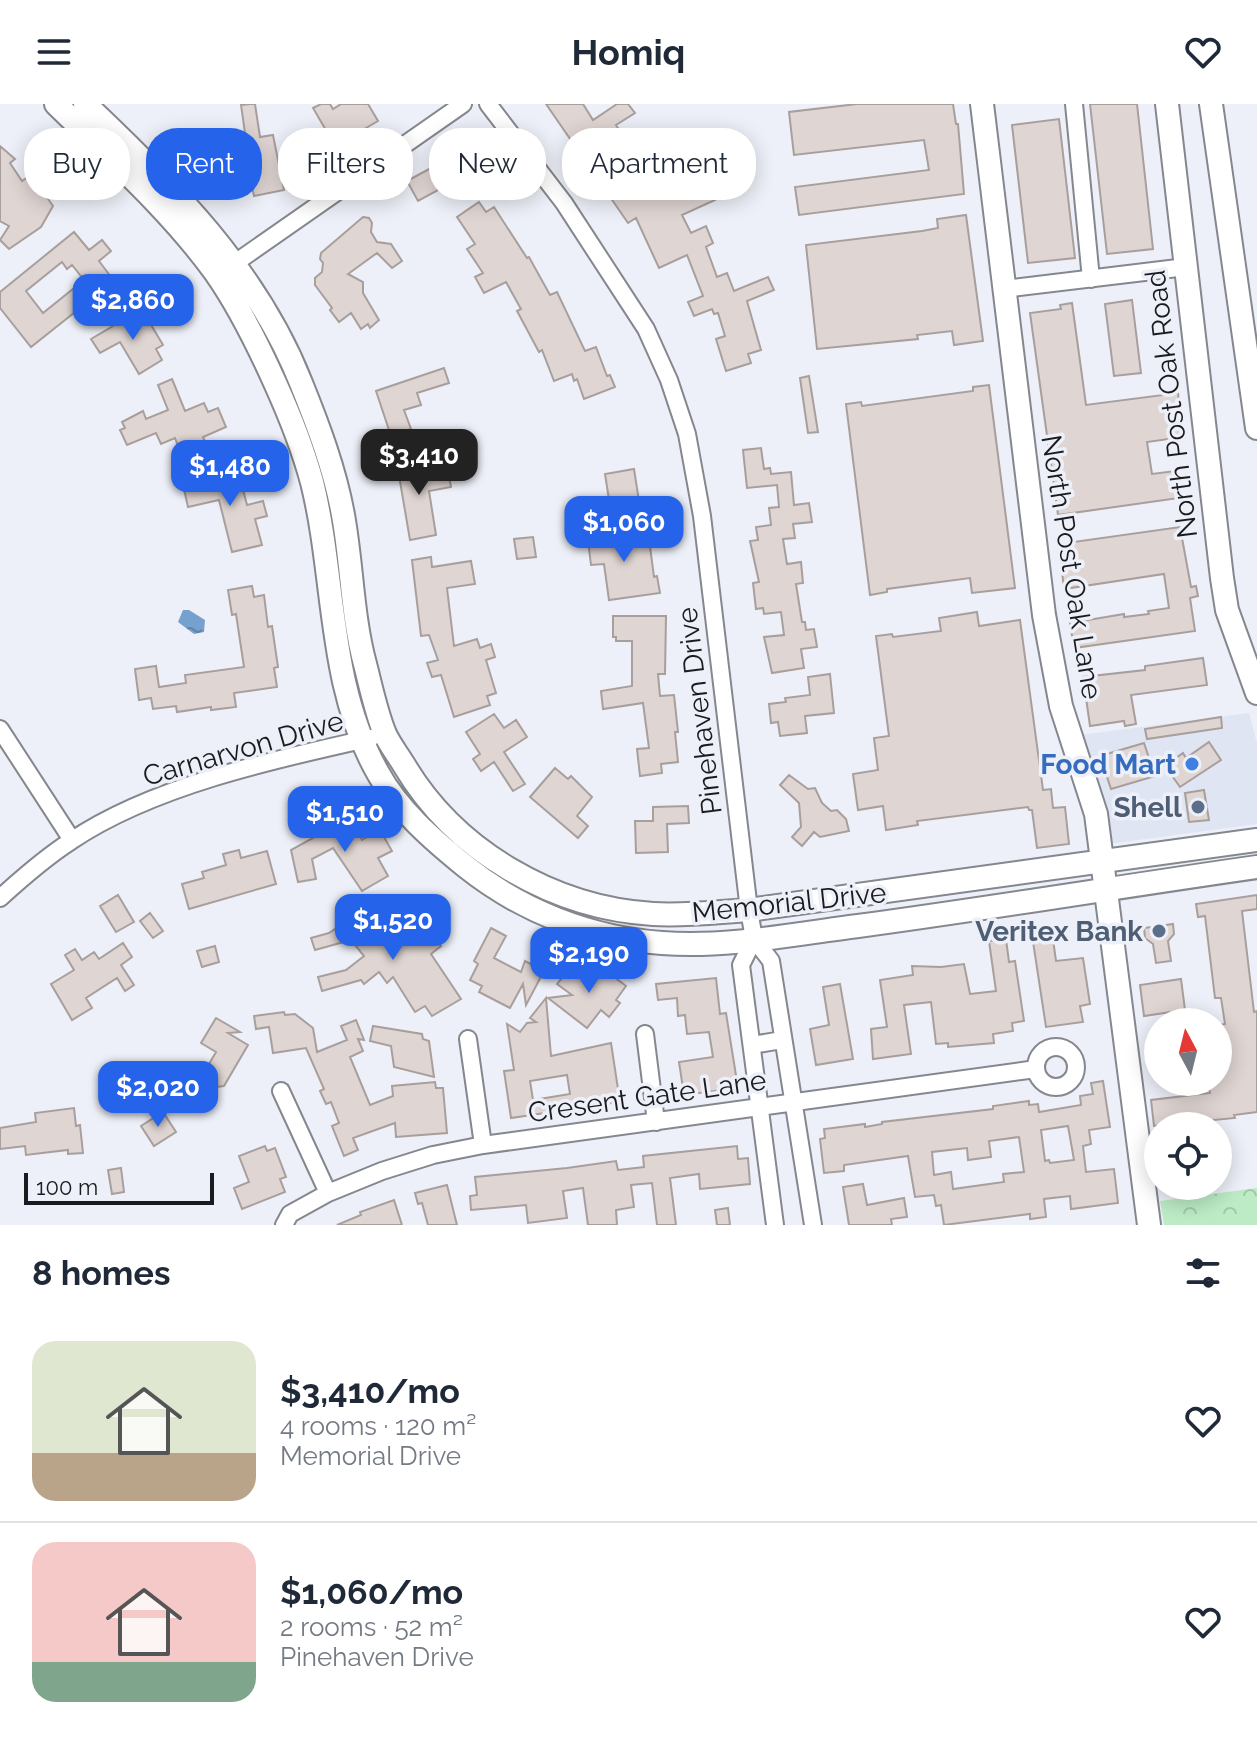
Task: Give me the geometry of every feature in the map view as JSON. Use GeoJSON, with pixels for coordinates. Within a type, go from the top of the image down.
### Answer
{"type":"FeatureCollection","features":[{"type":"Feature","properties":{"kind":"main road","name":"Memorial Drive"},"geometry":{"type":"LineString","coordinates":[[56,104],[225,269],[276,329],[300,380],[310,437],[312,484],[340,664],[363,740],[377,773],[394,797],[436,843],[479,877],[555,919],[590,931],[632,940],[703,944],[1257,867]]}},
{"type":"Feature","properties":{"kind":"main road","name":"Memorial Drive"},"geometry":{"type":"LineString","coordinates":[[85,104],[176,195],[225,269]]}},
{"type":"Feature","properties":{"kind":"main road","name":"North Post Oak Lane"},"geometry":{"type":"LineString","coordinates":[[982,104],[1040,589],[1061,706],[1096,814],[1104,860],[1149,1225]]}},
{"type":"Feature","properties":{"kind":"main road","name":"North Post Oak Road"},"geometry":{"type":"LineString","coordinates":[[1167,104],[1222,578],[1227,610],[1257,693]]}},
{"type":"Feature","properties":{"kind":"main road"},"geometry":{"type":"LineString","coordinates":[[1211,104],[1257,428]]}},
{"type":"Feature","properties":{"kind":"main road","name":"Memorial Drive"},"geometry":{"type":"LineString","coordinates":[[310,437],[343,513],[364,661],[386,735],[417,787],[438,810],[478,848],[544,887],[585,903],[652,914],[749,910],[1257,840]]}},
{"type":"Feature","properties":{"kind":"main road"},"geometry":{"type":"LineString","coordinates":[[964,910],[1080,875],[1104,860]]}},
{"type":"Feature","properties":{"kind":"street"},"geometry":{"type":"LineString","coordinates":[[225,269],[463,104]]}},
{"type":"Feature","properties":{"kind":"street","name":"Pinehaven Drive"},"geometry":{"type":"LineString","coordinates":[[488,104],[564,203],[646,329],[683,421],[702,516],[754,939]]}},
{"type":"Feature","properties":{"kind":"street"},"geometry":{"type":"LineString","coordinates":[[1074,104],[1091,279]]}},
{"type":"Feature","properties":{"kind":"street"},"geometry":{"type":"LineString","coordinates":[[1004,289],[1186,267]]}},
{"type":"Feature","properties":{"kind":"street"},"geometry":{"type":"LineString","coordinates":[[0,729],[72,840]]}},
{"type":"Feature","properties":{"kind":"street","name":"Carnarvon Drive"},"geometry":{"type":"LineString","coordinates":[[0,898],[72,840],[134,807],[222,776],[386,735]]}},
{"type":"Feature","properties":{"kind":"street"},"geometry":{"type":"LineString","coordinates":[[775,1225],[741,965],[754,939],[771,961],[813,1225]]}},
{"type":"Feature","properties":{"kind":"street"},"geometry":{"type":"LineString","coordinates":[[645,1034],[656,1122]]}},
{"type":"Feature","properties":{"kind":"street"},"geometry":{"type":"LineString","coordinates":[[468,1039],[483,1145]]}},
{"type":"Feature","properties":{"kind":"street"},"geometry":{"type":"LineString","coordinates":[[752,1045],[782,1040]]}},
{"type":"Feature","properties":{"kind":"street","name":"Cresent Gate Lane"},"geometry":{"type":"LineString","coordinates":[[284,1225],[290,1214],[328,1193],[433,1155],[483,1145],[1036,1069]]}},
{"type":"Feature","properties":{"kind":"street"},"geometry":{"type":"LineString","coordinates":[[281,1091],[328,1193]]}},
{"type":"Feature","properties":{"kind":"shaded area"},"geometry":{"type":"Polygon","coordinates":[[[1249,713],[1257,743],[1257,824],[1109,844],[1080,735],[1249,713]]]}},
{"type":"Feature","properties":{"kind":"green space"},"geometry":{"type":"Polygon","coordinates":[[[1257,1188],[1257,1225],[1164,1225],[1160,1201],[1232,1200],[1232,1191],[1257,1188]]]}},
{"type":"Feature","properties":{"kind":"water"},"geometry":{"type":"Polygon","coordinates":[[[183,610],[189,610],[205,620],[204,632],[194,634],[178,622],[183,610]]]}},
{"type":"Feature","properties":{"kind":"building"},"geometry":{"type":"Polygon","coordinates":[[[255,104],[259,128],[244,128],[241,105],[255,104]]]}},
{"type":"Feature","properties":{"kind":"building"},"geometry":{"type":"Polygon","coordinates":[[[321,104],[330,104],[333,109],[341,104],[368,104],[378,121],[366,128],[325,128],[313,108],[321,104]]]}},
{"type":"Feature","properties":{"kind":"building"},"geometry":{"type":"Polygon","coordinates":[[[546,104],[583,104],[593,120],[617,104],[628,104],[635,113],[616,125],[618,128],[563,128],[546,104]]]}},
{"type":"Feature","properties":{"kind":"building"},"geometry":{"type":"Polygon","coordinates":[[[857,104],[953,104],[958,124],[964,194],[799,215],[795,187],[929,170],[924,140],[794,155],[789,112],[857,104]]]}},
{"type":"Feature","properties":{"kind":"building"},"geometry":{"type":"Polygon","coordinates":[[[1090,104],[1137,104],[1153,249],[1107,254],[1090,104]]]}},
{"type":"Feature","properties":{"kind":"building"},"geometry":{"type":"Polygon","coordinates":[[[1059,119],[1075,258],[1028,263],[1012,125],[1059,119]]]}},
{"type":"Feature","properties":{"kind":"building"},"geometry":{"type":"Polygon","coordinates":[[[273,135],[278,160],[278,191],[262,194],[262,137],[273,135]]]}},
{"type":"Feature","properties":{"kind":"building"},"geometry":{"type":"Polygon","coordinates":[[[0,146],[15,159],[10,163],[24,180],[24,200],[49,200],[53,206],[41,227],[9,249],[0,240],[9,226],[0,221],[0,146]]]}},
{"type":"Feature","properties":{"kind":"building"},"geometry":{"type":"Polygon","coordinates":[[[429,169],[429,195],[418,201],[413,192],[413,178],[429,169]]]}},
{"type":"Feature","properties":{"kind":"building"},"geometry":{"type":"Polygon","coordinates":[[[612,200],[715,200],[682,215],[691,233],[706,226],[713,243],[706,247],[717,277],[727,273],[734,291],[768,277],[774,290],[747,301],[761,350],[748,354],[751,363],[726,371],[716,339],[725,336],[718,313],[714,314],[712,309],[694,316],[688,302],[703,296],[687,255],[659,268],[636,218],[628,223],[612,200]]]}},
{"type":"Feature","properties":{"kind":"building"},"geometry":{"type":"Polygon","coordinates":[[[479,202],[486,212],[494,207],[529,257],[550,295],[557,292],[585,351],[596,347],[607,376],[610,375],[615,387],[584,399],[572,374],[554,381],[542,350],[539,352],[517,311],[521,309],[506,282],[484,293],[475,277],[483,273],[467,249],[475,244],[457,217],[479,202]]]}},
{"type":"Feature","properties":{"kind":"building"},"geometry":{"type":"Polygon","coordinates":[[[966,215],[983,341],[954,345],[952,331],[917,335],[918,339],[817,349],[806,245],[938,228],[937,219],[966,215]]]}},
{"type":"Feature","properties":{"kind":"building"},"geometry":{"type":"Polygon","coordinates":[[[363,217],[369,218],[372,223],[371,232],[377,242],[391,244],[402,261],[392,268],[377,253],[348,274],[363,282],[363,293],[379,320],[370,328],[368,324],[361,329],[351,313],[339,322],[315,285],[315,278],[322,272],[321,253],[363,217]]]}},
{"type":"Feature","properties":{"kind":"building"},"geometry":{"type":"Polygon","coordinates":[[[74,232],[89,250],[102,240],[111,251],[99,261],[114,281],[31,347],[0,308],[0,292],[74,232]],[[62,262],[26,291],[43,313],[84,280],[72,265],[67,269],[62,262]]]}},
{"type":"Feature","properties":{"kind":"building"},"geometry":{"type":"Polygon","coordinates":[[[1132,300],[1141,373],[1114,376],[1105,304],[1132,300]]]}},
{"type":"Feature","properties":{"kind":"building"},"geometry":{"type":"Polygon","coordinates":[[[1072,303],[1086,405],[1178,393],[1183,437],[1147,442],[1152,474],[1175,471],[1179,498],[1058,515],[1030,313],[1061,309],[1060,305],[1072,303]]]}},
{"type":"Feature","properties":{"kind":"building"},"geometry":{"type":"Polygon","coordinates":[[[132,315],[137,324],[147,318],[163,345],[156,349],[162,360],[139,374],[120,342],[100,353],[91,339],[132,315]]]}},
{"type":"Feature","properties":{"kind":"building"},"geometry":{"type":"Polygon","coordinates":[[[444,368],[449,383],[417,393],[421,405],[404,410],[411,429],[391,436],[376,391],[444,368]]]}},
{"type":"Feature","properties":{"kind":"building"},"geometry":{"type":"Polygon","coordinates":[[[809,376],[818,432],[808,433],[800,378],[809,376]]]}},
{"type":"Feature","properties":{"kind":"building"},"geometry":{"type":"Polygon","coordinates":[[[172,379],[185,411],[204,403],[208,412],[218,408],[226,427],[203,437],[209,451],[184,462],[175,438],[161,444],[156,433],[127,445],[120,430],[125,428],[122,422],[143,411],[146,419],[168,410],[158,385],[172,379]]]}},
{"type":"Feature","properties":{"kind":"building"},"geometry":{"type":"Polygon","coordinates":[[[989,385],[1015,588],[972,593],[970,578],[887,589],[887,592],[870,595],[846,404],[861,402],[862,406],[973,391],[973,387],[989,385]]]}},
{"type":"Feature","properties":{"kind":"building"},"geometry":{"type":"Polygon","coordinates":[[[761,448],[764,469],[770,468],[771,474],[791,472],[794,505],[809,503],[812,522],[793,524],[795,538],[783,539],[787,564],[801,562],[803,583],[796,584],[802,622],[805,622],[806,630],[814,629],[817,647],[801,649],[804,668],[772,673],[764,637],[784,635],[781,612],[764,614],[763,608],[756,609],[753,583],[759,582],[750,541],[758,540],[756,527],[771,525],[769,508],[779,507],[777,485],[747,488],[743,450],[761,448]]]}},
{"type":"Feature","properties":{"kind":"building"},"geometry":{"type":"Polygon","coordinates":[[[412,456],[415,477],[448,471],[451,487],[429,491],[436,535],[410,540],[396,458],[412,456]]]}},
{"type":"Feature","properties":{"kind":"building"},"geometry":{"type":"Polygon","coordinates":[[[634,469],[639,501],[610,506],[605,474],[634,469]]]}},
{"type":"Feature","properties":{"kind":"building"},"geometry":{"type":"Polygon","coordinates":[[[238,470],[247,505],[263,501],[267,516],[255,519],[262,545],[232,552],[219,500],[188,507],[183,485],[238,470]]]}},
{"type":"Feature","properties":{"kind":"building"},"geometry":{"type":"Polygon","coordinates":[[[1180,527],[1191,587],[1196,586],[1198,596],[1190,598],[1195,631],[1074,648],[1070,623],[1124,614],[1124,617],[1149,614],[1148,611],[1169,608],[1164,574],[1064,589],[1059,544],[1180,527]]]}},
{"type":"Feature","properties":{"kind":"building"},"geometry":{"type":"Polygon","coordinates":[[[626,528],[627,542],[649,539],[654,577],[657,576],[660,593],[609,600],[604,564],[591,565],[587,533],[626,528]]]}},
{"type":"Feature","properties":{"kind":"building"},"geometry":{"type":"Polygon","coordinates":[[[533,537],[536,557],[517,559],[514,539],[533,537]]]}},
{"type":"Feature","properties":{"kind":"building"},"geometry":{"type":"Polygon","coordinates":[[[431,557],[432,567],[471,561],[475,584],[447,588],[454,646],[477,639],[480,648],[491,644],[495,657],[486,660],[496,693],[487,696],[490,705],[454,717],[441,675],[432,677],[427,663],[438,660],[429,635],[421,636],[412,560],[431,557]]]}},
{"type":"Feature","properties":{"kind":"building"},"geometry":{"type":"Polygon","coordinates":[[[252,586],[254,597],[264,595],[268,627],[272,626],[278,667],[274,668],[277,687],[234,693],[236,707],[211,710],[211,707],[177,712],[176,706],[153,709],[151,698],[139,700],[135,669],[156,666],[159,687],[186,683],[185,675],[244,667],[236,614],[232,615],[228,590],[252,586]]]}},
{"type":"Feature","properties":{"kind":"building"},"geometry":{"type":"Polygon","coordinates":[[[977,612],[979,626],[1020,620],[1043,790],[1051,789],[1053,808],[1065,807],[1069,844],[1037,848],[1032,810],[1028,807],[917,821],[918,825],[886,830],[883,806],[858,810],[853,774],[878,770],[874,738],[889,736],[876,636],[941,631],[939,618],[977,612]]]}},
{"type":"Feature","properties":{"kind":"building"},"geometry":{"type":"Polygon","coordinates":[[[613,616],[666,616],[665,674],[658,674],[660,696],[674,695],[678,762],[661,764],[662,773],[640,776],[637,749],[649,748],[643,703],[603,709],[601,691],[632,686],[632,641],[616,641],[613,637],[613,616]]]}},
{"type":"Feature","properties":{"kind":"building"},"geometry":{"type":"Polygon","coordinates":[[[1203,658],[1207,685],[1131,695],[1136,724],[1125,726],[1124,721],[1090,726],[1083,677],[1145,670],[1145,666],[1203,658]]]}},
{"type":"Feature","properties":{"kind":"building"},"geometry":{"type":"Polygon","coordinates":[[[830,674],[834,713],[805,716],[807,733],[780,736],[778,722],[771,723],[769,704],[786,702],[785,698],[810,695],[808,677],[830,674]]]}},
{"type":"Feature","properties":{"kind":"building"},"geometry":{"type":"Polygon","coordinates":[[[494,714],[504,728],[516,720],[527,737],[504,752],[525,784],[513,791],[494,762],[481,771],[473,759],[480,754],[466,732],[494,714]]]}},
{"type":"Feature","properties":{"kind":"building"},"geometry":{"type":"Polygon","coordinates":[[[1221,717],[1222,728],[1147,739],[1145,729],[1221,717]]]}},
{"type":"Feature","properties":{"kind":"building"},"geometry":{"type":"Polygon","coordinates":[[[1209,742],[1221,760],[1180,787],[1165,766],[1183,753],[1186,758],[1209,742]]]}},
{"type":"Feature","properties":{"kind":"building"},"geometry":{"type":"Polygon","coordinates":[[[1144,743],[1155,776],[1111,789],[1100,756],[1144,743]]]}},
{"type":"Feature","properties":{"kind":"building"},"geometry":{"type":"Polygon","coordinates":[[[555,768],[568,779],[571,776],[592,797],[577,816],[588,826],[578,838],[530,797],[555,768]]]}},
{"type":"Feature","properties":{"kind":"building"},"geometry":{"type":"Polygon","coordinates":[[[789,775],[808,789],[815,788],[822,803],[831,811],[837,810],[846,819],[849,831],[820,837],[814,832],[802,846],[792,837],[801,827],[799,803],[780,785],[789,775]]]}},
{"type":"Feature","properties":{"kind":"building"},"geometry":{"type":"Polygon","coordinates":[[[1204,790],[1209,820],[1189,822],[1185,793],[1204,790]]]}},
{"type":"Feature","properties":{"kind":"building"},"geometry":{"type":"Polygon","coordinates":[[[688,806],[689,823],[667,824],[668,852],[636,853],[635,821],[653,821],[653,807],[688,806]]]}},
{"type":"Feature","properties":{"kind":"building"},"geometry":{"type":"Polygon","coordinates":[[[349,818],[362,840],[380,830],[392,851],[378,858],[388,876],[362,891],[333,848],[312,859],[316,879],[298,882],[291,850],[349,818]]]}},
{"type":"Feature","properties":{"kind":"building"},"geometry":{"type":"Polygon","coordinates":[[[239,850],[241,858],[267,851],[276,884],[189,909],[182,884],[204,878],[202,872],[226,865],[223,854],[239,850]]]}},
{"type":"Feature","properties":{"kind":"building"},"geometry":{"type":"Polygon","coordinates":[[[118,895],[134,922],[116,932],[100,906],[118,895]]]}},
{"type":"Feature","properties":{"kind":"building"},"geometry":{"type":"Polygon","coordinates":[[[1257,895],[1257,909],[1242,911],[1254,1012],[1257,1011],[1257,1112],[1234,1115],[1235,1118],[1232,1118],[1232,1112],[1152,1112],[1151,1100],[1232,1096],[1232,1008],[1223,1008],[1221,998],[1215,998],[1205,916],[1198,917],[1196,904],[1257,895]]]}},
{"type":"Feature","properties":{"kind":"building"},"geometry":{"type":"Polygon","coordinates":[[[391,911],[395,926],[400,925],[403,936],[428,930],[441,946],[431,954],[461,999],[432,1016],[425,1006],[415,1012],[393,977],[387,983],[379,972],[364,984],[361,980],[322,991],[318,977],[346,970],[364,956],[351,940],[315,950],[311,938],[335,929],[380,920],[391,911]]]}},
{"type":"Feature","properties":{"kind":"building"},"geometry":{"type":"Polygon","coordinates":[[[150,913],[163,931],[153,938],[140,921],[150,913]]]}},
{"type":"Feature","properties":{"kind":"building"},"geometry":{"type":"Polygon","coordinates":[[[1173,924],[1174,934],[1168,941],[1171,961],[1156,963],[1153,944],[1145,938],[1144,928],[1173,924]]]}},
{"type":"Feature","properties":{"kind":"building"},"geometry":{"type":"Polygon","coordinates":[[[491,928],[506,936],[494,958],[521,972],[525,961],[544,971],[526,1005],[523,984],[510,1008],[479,992],[482,986],[470,980],[478,964],[474,961],[491,928]]]}},
{"type":"Feature","properties":{"kind":"building"},"geometry":{"type":"Polygon","coordinates":[[[1052,932],[1056,961],[1083,958],[1090,1004],[1080,1006],[1083,1022],[1046,1027],[1032,935],[1052,932]]]}},
{"type":"Feature","properties":{"kind":"building"},"geometry":{"type":"Polygon","coordinates":[[[1006,939],[1009,962],[1015,961],[1024,1021],[1012,1023],[1013,1031],[993,1034],[994,1043],[948,1047],[948,1043],[936,1044],[931,1002],[904,1005],[911,1054],[873,1059],[871,1029],[887,1027],[880,980],[913,975],[912,966],[964,964],[970,994],[996,991],[989,941],[1006,939]]]}},
{"type":"Feature","properties":{"kind":"building"},"geometry":{"type":"Polygon","coordinates":[[[123,943],[132,957],[121,965],[134,985],[125,991],[117,978],[86,998],[92,1008],[72,1020],[51,984],[74,970],[65,955],[75,949],[82,960],[94,952],[99,959],[123,943]]]}},
{"type":"Feature","properties":{"kind":"building"},"geometry":{"type":"Polygon","coordinates":[[[215,946],[219,962],[202,967],[197,951],[215,946]]]}},
{"type":"Feature","properties":{"kind":"building"},"geometry":{"type":"Polygon","coordinates":[[[591,966],[606,977],[609,973],[626,986],[616,1000],[620,1003],[609,1017],[601,1010],[587,1028],[548,998],[572,995],[557,984],[570,968],[582,977],[591,966]]]}},
{"type":"Feature","properties":{"kind":"building"},"geometry":{"type":"Polygon","coordinates":[[[716,978],[720,1014],[726,1013],[738,1088],[684,1095],[679,1062],[713,1057],[709,1032],[687,1034],[685,1015],[678,1016],[677,998],[658,1000],[656,984],[716,978]]]}},
{"type":"Feature","properties":{"kind":"building"},"geometry":{"type":"Polygon","coordinates":[[[1181,979],[1185,1008],[1144,1008],[1144,1016],[1140,985],[1181,979]]]}},
{"type":"Feature","properties":{"kind":"building"},"geometry":{"type":"Polygon","coordinates":[[[840,984],[853,1059],[816,1065],[810,1029],[829,1025],[823,987],[840,984]]]}},
{"type":"Feature","properties":{"kind":"building"},"geometry":{"type":"Polygon","coordinates":[[[546,998],[551,1056],[611,1043],[620,1102],[511,1118],[504,1071],[514,1070],[507,1024],[520,1032],[527,1023],[536,1022],[530,1018],[546,998]],[[567,1075],[530,1081],[533,1100],[570,1094],[567,1075]]]}},
{"type":"Feature","properties":{"kind":"building"},"geometry":{"type":"Polygon","coordinates":[[[284,1012],[285,1015],[295,1014],[313,1028],[317,1052],[347,1040],[341,1026],[356,1020],[364,1040],[358,1039],[363,1051],[350,1057],[370,1105],[393,1096],[392,1086],[435,1082],[436,1088],[443,1088],[447,1133],[396,1137],[395,1123],[353,1138],[358,1150],[344,1156],[332,1126],[339,1123],[331,1102],[326,1104],[320,1091],[324,1089],[306,1048],[273,1053],[269,1027],[256,1029],[254,1016],[284,1012]]]}},
{"type":"Feature","properties":{"kind":"building"},"geometry":{"type":"Polygon","coordinates":[[[216,1018],[240,1032],[228,1033],[248,1045],[224,1086],[199,1089],[208,1084],[169,1090],[180,1073],[206,1069],[216,1052],[201,1043],[216,1018]]]}},
{"type":"Feature","properties":{"kind":"building"},"geometry":{"type":"Polygon","coordinates":[[[373,1026],[422,1034],[423,1039],[429,1041],[434,1077],[394,1067],[391,1046],[370,1041],[373,1026]]]}},
{"type":"Feature","properties":{"kind":"building"},"geometry":{"type":"Polygon","coordinates":[[[1103,1081],[1110,1127],[1089,1130],[1091,1144],[1083,1146],[1086,1172],[1114,1169],[1118,1203],[1071,1209],[1070,1196],[1044,1199],[1046,1217],[1030,1219],[1030,1214],[944,1225],[941,1205],[936,1206],[934,1195],[915,1197],[908,1156],[844,1165],[844,1171],[824,1173],[820,1139],[825,1138],[824,1129],[865,1124],[865,1127],[1029,1101],[1029,1105],[1038,1104],[1039,1112],[1081,1105],[1080,1096],[1093,1094],[1091,1083],[1103,1081]],[[1068,1126],[1041,1130],[1045,1161],[1074,1160],[1068,1126]],[[1019,1137],[989,1141],[991,1157],[968,1160],[967,1148],[932,1152],[934,1175],[951,1172],[953,1189],[1004,1182],[1003,1174],[1024,1172],[1019,1137]]]}},
{"type":"Feature","properties":{"kind":"building"},"geometry":{"type":"Polygon","coordinates":[[[74,1108],[76,1126],[80,1125],[83,1153],[68,1154],[68,1150],[26,1155],[25,1146],[0,1149],[0,1128],[36,1122],[35,1113],[74,1108]]]}},
{"type":"Feature","properties":{"kind":"building"},"geometry":{"type":"Polygon","coordinates":[[[163,1112],[176,1132],[154,1146],[141,1126],[163,1112]]]}},
{"type":"Feature","properties":{"kind":"building"},"geometry":{"type":"Polygon","coordinates":[[[265,1146],[267,1151],[275,1148],[286,1177],[280,1179],[285,1192],[242,1209],[234,1188],[249,1182],[239,1156],[265,1146]]]}},
{"type":"Feature","properties":{"kind":"building"},"geometry":{"type":"Polygon","coordinates":[[[737,1146],[738,1159],[748,1158],[750,1184],[700,1189],[699,1174],[670,1178],[676,1225],[657,1225],[652,1183],[631,1185],[634,1207],[616,1210],[617,1225],[588,1225],[583,1188],[563,1191],[567,1218],[528,1223],[526,1205],[471,1210],[470,1196],[477,1195],[475,1177],[616,1161],[618,1170],[644,1167],[643,1156],[737,1146]]]}},
{"type":"Feature","properties":{"kind":"building"},"geometry":{"type":"Polygon","coordinates":[[[121,1168],[124,1192],[112,1194],[108,1170],[121,1168]]]}},
{"type":"Feature","properties":{"kind":"building"},"geometry":{"type":"Polygon","coordinates":[[[863,1184],[867,1205],[904,1198],[907,1217],[891,1219],[892,1225],[849,1225],[843,1187],[863,1184]]]}},
{"type":"Feature","properties":{"kind":"building"},"geometry":{"type":"Polygon","coordinates":[[[447,1185],[457,1225],[428,1225],[422,1203],[418,1204],[415,1193],[447,1185]]]}},
{"type":"Feature","properties":{"kind":"building"},"geometry":{"type":"Polygon","coordinates":[[[394,1200],[402,1225],[337,1225],[361,1215],[360,1212],[394,1200]]]}},
{"type":"Feature","properties":{"kind":"building"},"geometry":{"type":"Polygon","coordinates":[[[728,1208],[730,1225],[717,1225],[715,1210],[728,1208]]]}},
{"type":"Feature","properties":{"kind":"place","name":"Food Mart"},"geometry":{"type":"Point","coordinates":[1192,764]}},
{"type":"Feature","properties":{"kind":"place","name":"Shell"},"geometry":{"type":"Point","coordinates":[1198,807]}},
{"type":"Feature","properties":{"kind":"place","name":"Veritex Bank"},"geometry":{"type":"Point","coordinates":[1159,931]}}]}
